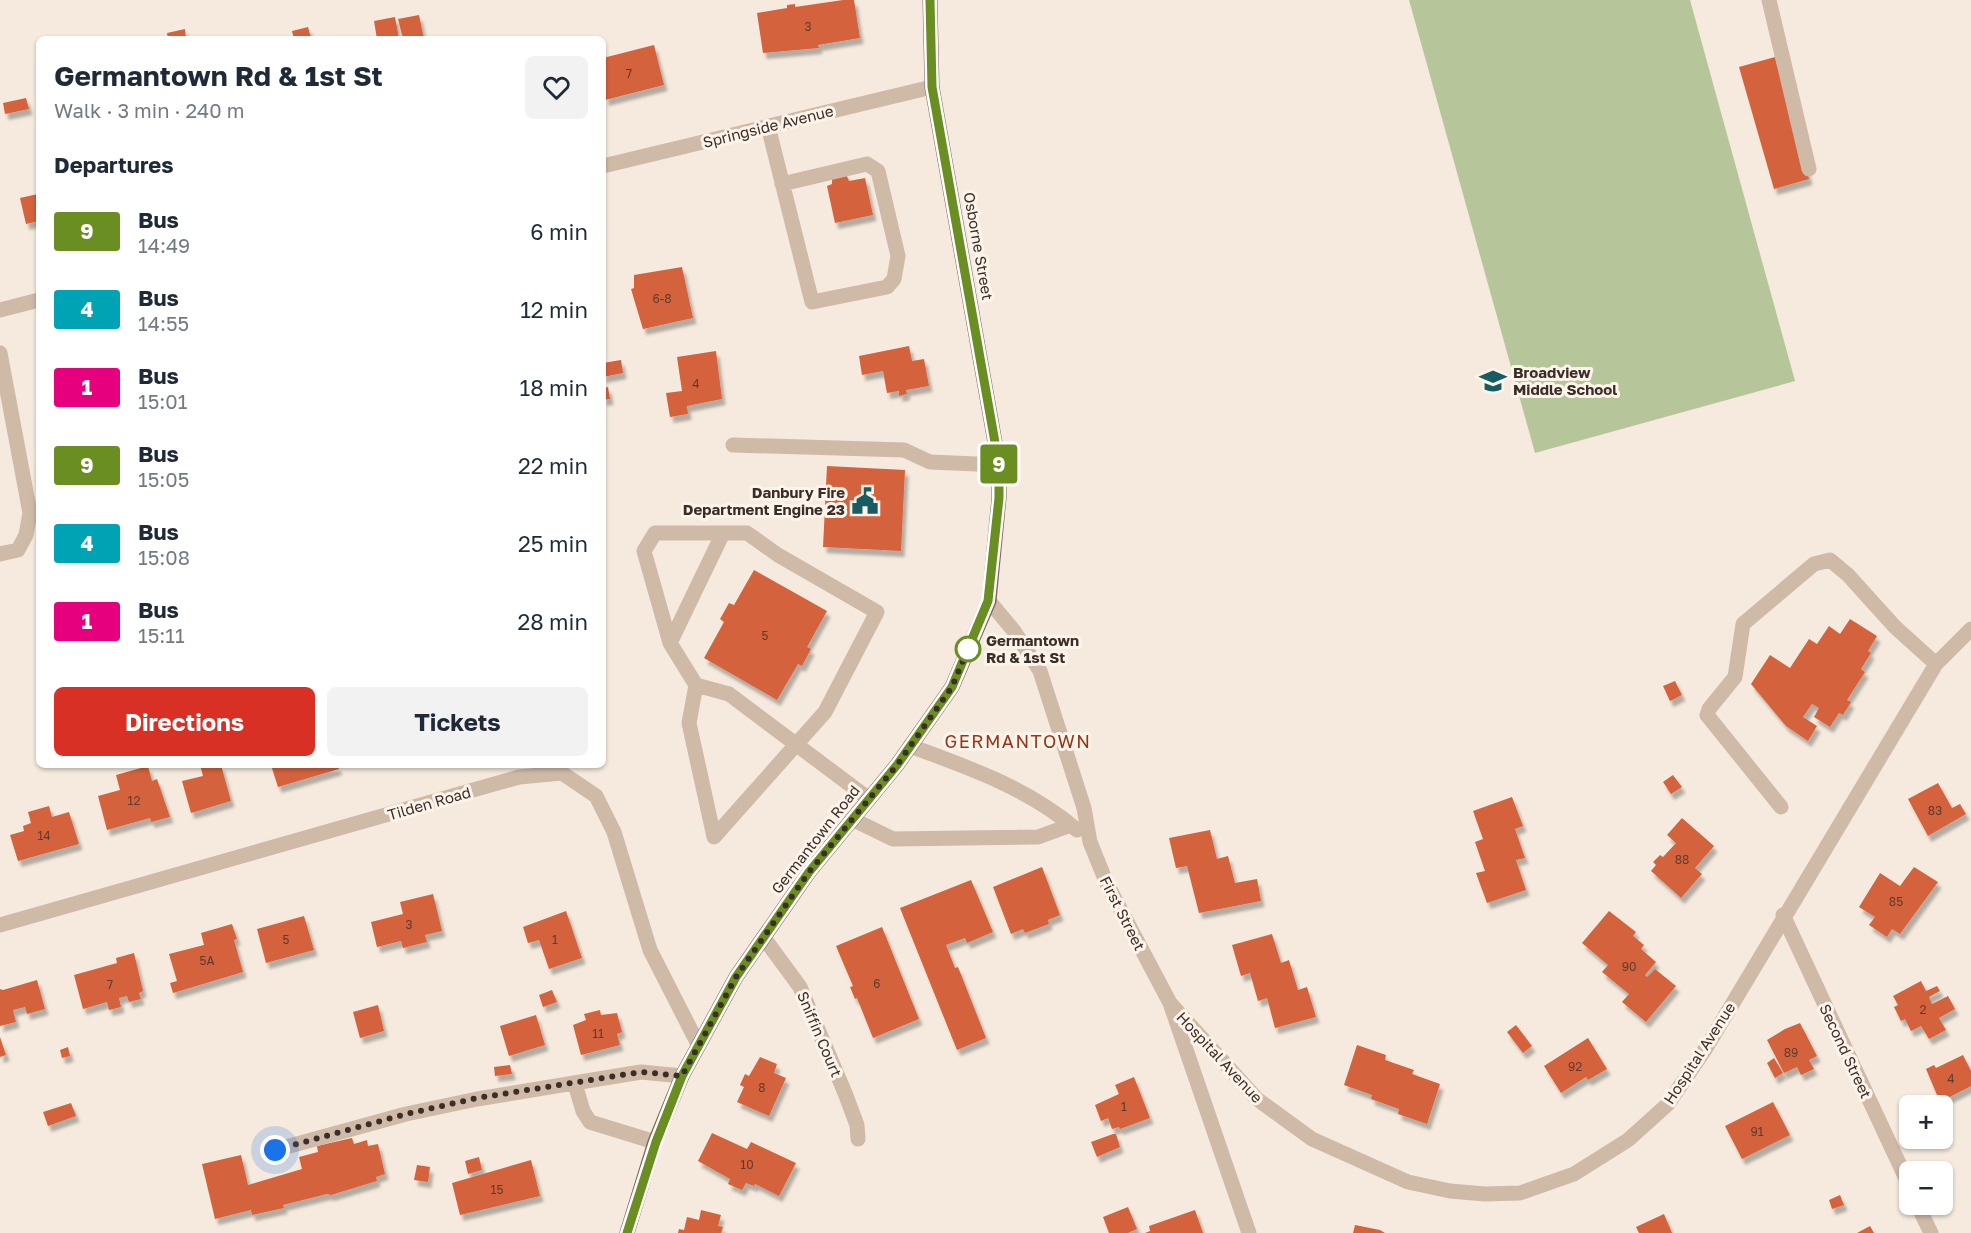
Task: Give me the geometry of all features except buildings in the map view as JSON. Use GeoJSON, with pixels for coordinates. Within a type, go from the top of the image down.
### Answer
{"type":"FeatureCollection","features":[{"type":"Feature","properties":{"kind":"main road","name":"Osborne Street"},"geometry":{"type":"LineString","coordinates":[[930,0],[932,87],[999,465],[999,498]]}},
{"type":"Feature","properties":{"kind":"main road","name":"Germantown Road"},"geometry":{"type":"LineString","coordinates":[[627,1233],[656,1142],[682,1076],[736,977],[809,872],[910,746],[952,687],[988,601],[999,498]]}},
{"type":"Feature","properties":{"kind":"street"},"geometry":{"type":"LineString","coordinates":[[1769,0],[1809,169]]}},
{"type":"Feature","properties":{"kind":"street","name":"Springside Avenue"},"geometry":{"type":"LineString","coordinates":[[606,165],[932,87]]}},
{"type":"Feature","properties":{"kind":"street"},"geometry":{"type":"LineString","coordinates":[[768,126],[782,184],[812,302],[886,287],[894,279],[898,256],[878,171],[867,164],[782,184]]}},
{"type":"Feature","properties":{"kind":"street"},"geometry":{"type":"LineString","coordinates":[[0,310],[36,301]]}},
{"type":"Feature","properties":{"kind":"street"},"geometry":{"type":"LineString","coordinates":[[0,353],[30,513],[26,536],[18,550],[0,554]]}},
{"type":"Feature","properties":{"kind":"street"},"geometry":{"type":"LineString","coordinates":[[733,445],[904,450],[930,462],[999,465]]}},
{"type":"Feature","properties":{"kind":"street"},"geometry":{"type":"LineString","coordinates":[[655,533],[723,533],[747,533],[778,555],[877,612],[825,712],[714,837],[689,723],[696,685],[670,643],[644,551],[655,533]]}},
{"type":"Feature","properties":{"kind":"street"},"geometry":{"type":"LineString","coordinates":[[670,643],[723,533]]}},
{"type":"Feature","properties":{"kind":"street"},"geometry":{"type":"LineString","coordinates":[[1781,807],[1707,715],[1709,708],[1735,677],[1743,624],[1814,564],[1830,560],[1848,575],[1895,627],[1936,664]]}},
{"type":"Feature","properties":{"kind":"street","name":"First Street"},"geometry":{"type":"LineString","coordinates":[[988,601],[1014,631],[1040,671],[1084,808],[1090,842],[1107,884],[1170,1002],[1249,1233]]}},
{"type":"Feature","properties":{"kind":"street","name":"Hospital Avenue"},"geometry":{"type":"LineString","coordinates":[[1170,1002],[1257,1099],[1312,1139],[1408,1182],[1450,1191],[1520,1193],[1574,1174],[1628,1140],[1668,1104],[1706,1048],[1783,915],[1936,664],[1971,628]]}},
{"type":"Feature","properties":{"kind":"street"},"geometry":{"type":"LineString","coordinates":[[696,685],[729,694],[869,799]]}},
{"type":"Feature","properties":{"kind":"street"},"geometry":{"type":"LineString","coordinates":[[910,746],[987,774],[1037,799],[1090,842]]}},
{"type":"Feature","properties":{"kind":"street","name":"Tilden Road"},"geometry":{"type":"LineString","coordinates":[[0,925],[519,777],[562,773],[596,796],[614,832],[650,950],[698,1044]]}},
{"type":"Feature","properties":{"kind":"street"},"geometry":{"type":"LineString","coordinates":[[852,819],[893,839],[1038,837],[1071,825]]}},
{"type":"Feature","properties":{"kind":"street","name":"Second Street"},"geometry":{"type":"LineString","coordinates":[[1783,915],[1899,1163]]}},
{"type":"Feature","properties":{"kind":"street","name":"Sniffin Court"},"geometry":{"type":"LineString","coordinates":[[764,938],[800,987],[845,1093],[857,1125],[858,1139]]}},
{"type":"Feature","properties":{"kind":"street"},"geometry":{"type":"LineString","coordinates":[[275,1150],[406,1114],[477,1098],[641,1072],[682,1076]]}},
{"type":"Feature","properties":{"kind":"street"},"geometry":{"type":"LineString","coordinates":[[575,1084],[583,1111],[590,1122],[656,1142]]}},
{"type":"Feature","properties":{"kind":"street"},"geometry":{"type":"LineString","coordinates":[[1922,1215],[1931,1233]]}},
{"type":"Feature","properties":{"kind":"green space"},"geometry":{"type":"Polygon","coordinates":[[[1409,0],[1690,0],[1795,381],[1535,453],[1409,0]]]}},
{"type":"Feature","properties":{"kind":"bus line","name":"9"},"geometry":{"type":"LineString","coordinates":[[627,1233],[656,1142],[682,1076],[736,977],[809,872],[897,765],[952,687],[988,601],[999,498],[999,465],[932,87],[930,0]]}},
{"type":"Feature","properties":{"kind":"place","name":"Broadview Middle School"},"geometry":{"type":"Point","coordinates":[1493,381]}},
{"type":"Feature","properties":{"kind":"place","name":"Danbury Fire Department Engine 23"},"geometry":{"type":"Point","coordinates":[865,501]}},
{"type":"Feature","properties":{"kind":"place","name":"Germantown Rd & 1st St"},"geometry":{"type":"Point","coordinates":[968,649]}},
{"type":"Feature","properties":{"kind":"district","name":"GERMANTOWN"},"geometry":{"type":"Point","coordinates":[1018,741]}},
{"type":"Feature","properties":{"kind":"route"},"geometry":{"type":"LineString","coordinates":[[275,1150],[406,1114],[477,1098],[607,1080],[641,1072],[682,1076],[736,977],[809,872],[897,765],[952,687],[970,644],[968,649]]}}]}
